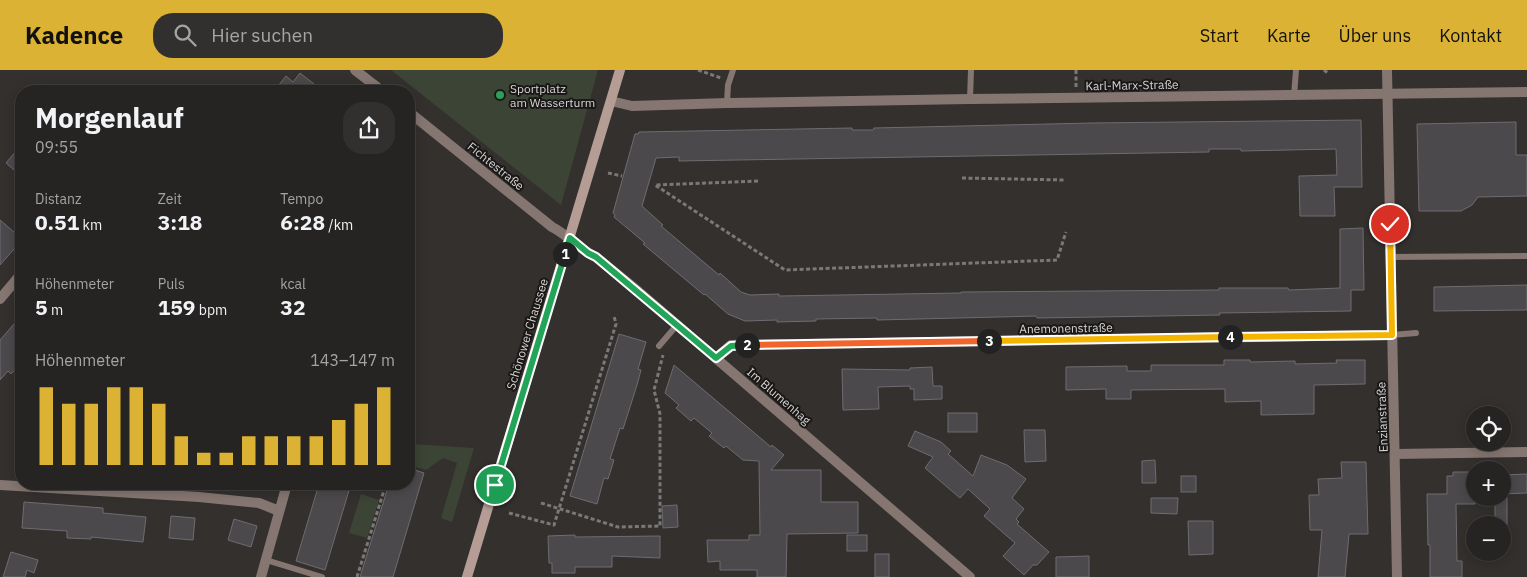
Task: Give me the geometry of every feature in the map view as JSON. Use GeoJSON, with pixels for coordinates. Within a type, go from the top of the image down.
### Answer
{"type":"FeatureCollection","features":[{"type":"Feature","properties":{"kind":"main road","name":"Schönower Chaussee"},"geometry":{"type":"LineString","coordinates":[[467,577],[620,70]]}},
{"type":"Feature","properties":{"kind":"street"},"geometry":{"type":"LineString","coordinates":[[356,70],[375,85]]}},
{"type":"Feature","properties":{"kind":"street","name":"Enzianstraße"},"geometry":{"type":"LineString","coordinates":[[1387,70],[1397,577]]}},
{"type":"Feature","properties":{"kind":"street","name":"Karl-Marx-Straße"},"geometry":{"type":"LineString","coordinates":[[611,101],[632,106],[970,99],[1527,92]]}},
{"type":"Feature","properties":{"kind":"street","name":"Fichtestraße"},"geometry":{"type":"LineString","coordinates":[[415,117],[552,227],[570,238]]}},
{"type":"Feature","properties":{"kind":"street","name":"Im Blumenhag"},"geometry":{"type":"LineString","coordinates":[[570,238],[596,257],[716,358],[970,577]]}},
{"type":"Feature","properties":{"kind":"street"},"geometry":{"type":"LineString","coordinates":[[0,299],[15,281]]}},
{"type":"Feature","properties":{"kind":"street","name":"Anemonenstraße"},"geometry":{"type":"LineString","coordinates":[[716,358],[731,346],[1392,335]]}},
{"type":"Feature","properties":{"kind":"street"},"geometry":{"type":"LineString","coordinates":[[1395,454],[1527,452]]}},
{"type":"Feature","properties":{"kind":"street"},"geometry":{"type":"LineString","coordinates":[[0,485],[15,486]]}},
{"type":"Feature","properties":{"kind":"street"},"geometry":{"type":"LineString","coordinates":[[83,490],[199,497],[260,503],[279,510]]}},
{"type":"Feature","properties":{"kind":"street"},"geometry":{"type":"LineString","coordinates":[[261,577],[285,490]]}},
{"type":"Feature","properties":{"kind":"lane"},"geometry":{"type":"LineString","coordinates":[[727,103],[733,70]]}},
{"type":"Feature","properties":{"kind":"lane"},"geometry":{"type":"LineString","coordinates":[[970,99],[971,70]]}},
{"type":"Feature","properties":{"kind":"lane"},"geometry":{"type":"LineString","coordinates":[[1294,96],[1296,70]]}},
{"type":"Feature","properties":{"kind":"lane"},"geometry":{"type":"LineString","coordinates":[[1390,257],[1527,256]]}},
{"type":"Feature","properties":{"kind":"lane"},"geometry":{"type":"LineString","coordinates":[[662,347],[677,325]]}},
{"type":"Feature","properties":{"kind":"lane"},"geometry":{"type":"LineString","coordinates":[[1392,335],[1416,333]]}},
{"type":"Feature","properties":{"kind":"lane"},"geometry":{"type":"LineString","coordinates":[[266,560],[322,577]]}},
{"type":"Feature","properties":{"kind":"path"},"geometry":{"type":"LineString","coordinates":[[698,70],[730,81]]}},
{"type":"Feature","properties":{"kind":"path"},"geometry":{"type":"LineString","coordinates":[[1324,70],[1329,74]]}},
{"type":"Feature","properties":{"kind":"path"},"geometry":{"type":"LineString","coordinates":[[608,173],[622,176]]}},
{"type":"Feature","properties":{"kind":"path"},"geometry":{"type":"LineString","coordinates":[[962,178],[1064,180]]}},
{"type":"Feature","properties":{"kind":"path"},"geometry":{"type":"LineString","coordinates":[[758,181],[655,186],[786,270],[1057,260],[1066,232]]}},
{"type":"Feature","properties":{"kind":"path"},"geometry":{"type":"LineString","coordinates":[[509,513],[554,526],[616,324],[614,316]]}},
{"type":"Feature","properties":{"kind":"path"},"geometry":{"type":"LineString","coordinates":[[541,503],[618,527],[660,526],[660,414],[654,390],[662,347]]}},
{"type":"Feature","properties":{"kind":"path"},"geometry":{"type":"LineString","coordinates":[[357,577],[384,490]]}},
{"type":"Feature","properties":{"kind":"green space"},"geometry":{"type":"Polygon","coordinates":[[[391,70],[598,70],[561,205],[415,89],[415,85],[410,85],[391,70]]]}},
{"type":"Feature","properties":{"kind":"green space"},"geometry":{"type":"Polygon","coordinates":[[[415,444],[474,448],[452,522],[441,518],[457,463],[443,458],[426,470],[415,467],[415,444]]]}},
{"type":"Feature","properties":{"kind":"green space"},"geometry":{"type":"Polygon","coordinates":[[[361,494],[379,500],[367,538],[349,533],[361,494]]]}},
{"type":"Feature","properties":{"kind":"building"},"geometry":{"type":"Polygon","coordinates":[[[300,73],[315,85],[279,85],[286,76],[293,82],[300,73]]]}},
{"type":"Feature","properties":{"kind":"building"},"geometry":{"type":"Polygon","coordinates":[[[1361,120],[1362,187],[1334,187],[1335,216],[1300,216],[1299,176],[1337,175],[1336,149],[1241,151],[1241,149],[1209,149],[1209,152],[679,161],[679,157],[656,158],[642,206],[663,225],[661,226],[741,292],[750,295],[779,294],[779,296],[961,292],[1219,290],[1219,288],[1288,288],[1289,290],[1340,288],[1340,229],[1363,228],[1364,290],[1351,290],[1351,311],[1219,313],[1220,315],[745,321],[728,314],[704,295],[643,244],[645,243],[614,217],[613,213],[635,134],[639,132],[852,128],[852,130],[873,130],[874,128],[1092,123],[1361,120]]]}},
{"type":"Feature","properties":{"kind":"building"},"geometry":{"type":"Polygon","coordinates":[[[1516,122],[1516,155],[1527,155],[1527,196],[1478,197],[1472,205],[1461,211],[1419,211],[1417,124],[1516,122]]]}},
{"type":"Feature","properties":{"kind":"building"},"geometry":{"type":"Polygon","coordinates":[[[15,152],[15,171],[6,163],[15,152]]]}},
{"type":"Feature","properties":{"kind":"building"},"geometry":{"type":"Polygon","coordinates":[[[0,220],[15,233],[15,248],[0,265],[0,220]]]}},
{"type":"Feature","properties":{"kind":"building"},"geometry":{"type":"Polygon","coordinates":[[[1527,285],[1527,310],[1434,311],[1434,287],[1527,285]]]}},
{"type":"Feature","properties":{"kind":"building"},"geometry":{"type":"Polygon","coordinates":[[[15,323],[15,369],[11,374],[8,371],[0,380],[0,340],[15,323]]]}},
{"type":"Feature","properties":{"kind":"building"},"geometry":{"type":"Polygon","coordinates":[[[619,334],[646,342],[638,369],[641,370],[637,385],[623,429],[620,428],[610,459],[614,460],[608,479],[604,478],[597,504],[570,496],[619,334]]]}},
{"type":"Feature","properties":{"kind":"building"},"geometry":{"type":"Polygon","coordinates":[[[1224,360],[1250,360],[1250,362],[1295,361],[1295,364],[1337,363],[1336,360],[1365,360],[1365,384],[1314,385],[1314,414],[1261,415],[1261,401],[1225,402],[1225,389],[1131,390],[1131,399],[1106,399],[1106,389],[1066,390],[1066,367],[1127,366],[1127,371],[1151,371],[1151,365],[1224,365],[1224,360]]]}},
{"type":"Feature","properties":{"kind":"building"},"geometry":{"type":"Polygon","coordinates":[[[674,365],[771,447],[772,445],[784,455],[771,470],[821,470],[821,502],[858,502],[858,533],[787,534],[786,577],[757,577],[757,570],[720,570],[720,561],[708,562],[707,540],[749,540],[749,535],[760,535],[759,461],[743,460],[726,446],[724,448],[709,436],[712,433],[694,418],[691,421],[676,408],[679,405],[665,393],[674,365]]]}},
{"type":"Feature","properties":{"kind":"building"},"geometry":{"type":"Polygon","coordinates":[[[932,367],[933,386],[942,386],[942,399],[914,400],[914,389],[910,389],[910,386],[878,387],[879,409],[843,410],[842,369],[910,370],[910,368],[932,367]]]}},
{"type":"Feature","properties":{"kind":"building"},"geometry":{"type":"Polygon","coordinates":[[[948,413],[977,413],[977,432],[948,432],[948,413]]]}},
{"type":"Feature","properties":{"kind":"building"},"geometry":{"type":"Polygon","coordinates":[[[1024,430],[1045,430],[1046,461],[1025,462],[1024,430]]]}},
{"type":"Feature","properties":{"kind":"building"},"geometry":{"type":"Polygon","coordinates":[[[915,431],[941,442],[951,451],[948,454],[973,476],[981,455],[1007,465],[1026,479],[1012,498],[1024,509],[1016,519],[1019,522],[1017,524],[1049,552],[1037,565],[1033,565],[1024,575],[1003,556],[1015,543],[984,516],[990,509],[968,489],[960,498],[925,468],[933,457],[908,446],[915,431]]]}},
{"type":"Feature","properties":{"kind":"building"},"geometry":{"type":"Polygon","coordinates":[[[1155,460],[1156,483],[1142,483],[1142,461],[1155,460]]]}},
{"type":"Feature","properties":{"kind":"building"},"geometry":{"type":"Polygon","coordinates":[[[1341,462],[1366,462],[1368,534],[1349,534],[1345,577],[1318,577],[1322,530],[1310,530],[1309,495],[1319,495],[1318,479],[1342,478],[1341,462]]]}},
{"type":"Feature","properties":{"kind":"building"},"geometry":{"type":"Polygon","coordinates":[[[415,470],[424,473],[393,577],[360,577],[387,490],[415,490],[415,470]]]}},
{"type":"Feature","properties":{"kind":"building"},"geometry":{"type":"Polygon","coordinates":[[[1453,472],[1466,472],[1466,504],[1456,504],[1457,561],[1462,561],[1462,577],[1430,577],[1427,494],[1447,494],[1447,476],[1453,476],[1453,472]]]}},
{"type":"Feature","properties":{"kind":"building"},"geometry":{"type":"Polygon","coordinates":[[[1527,474],[1527,493],[1511,494],[1511,475],[1527,474]]]}},
{"type":"Feature","properties":{"kind":"building"},"geometry":{"type":"Polygon","coordinates":[[[1181,476],[1196,476],[1196,492],[1181,492],[1181,476]]]}},
{"type":"Feature","properties":{"kind":"building"},"geometry":{"type":"Polygon","coordinates":[[[317,490],[349,490],[325,570],[296,561],[317,490]]]}},
{"type":"Feature","properties":{"kind":"building"},"geometry":{"type":"Polygon","coordinates":[[[1151,498],[1178,498],[1177,514],[1151,513],[1151,498]]]}},
{"type":"Feature","properties":{"kind":"building"},"geometry":{"type":"Polygon","coordinates":[[[24,502],[103,508],[103,513],[146,517],[143,542],[91,537],[91,539],[67,538],[67,531],[22,528],[24,502]]]}},
{"type":"Feature","properties":{"kind":"building"},"geometry":{"type":"Polygon","coordinates":[[[677,505],[678,527],[663,528],[662,506],[677,505]]]}},
{"type":"Feature","properties":{"kind":"building"},"geometry":{"type":"Polygon","coordinates":[[[1495,506],[1507,506],[1507,516],[1495,516],[1495,506]]]}},
{"type":"Feature","properties":{"kind":"building"},"geometry":{"type":"Polygon","coordinates":[[[171,516],[195,518],[193,540],[169,538],[171,516]]]}},
{"type":"Feature","properties":{"kind":"building"},"geometry":{"type":"Polygon","coordinates":[[[234,519],[257,526],[251,547],[228,540],[234,519]]]}},
{"type":"Feature","properties":{"kind":"building"},"geometry":{"type":"Polygon","coordinates":[[[1188,521],[1213,521],[1213,554],[1189,555],[1188,521]]]}},
{"type":"Feature","properties":{"kind":"building"},"geometry":{"type":"Polygon","coordinates":[[[575,535],[575,537],[660,536],[660,558],[612,556],[612,567],[575,567],[575,573],[552,573],[552,563],[549,563],[548,536],[575,535]]]}},
{"type":"Feature","properties":{"kind":"building"},"geometry":{"type":"Polygon","coordinates":[[[847,535],[867,535],[867,551],[847,551],[847,535]]]}},
{"type":"Feature","properties":{"kind":"building"},"geometry":{"type":"Polygon","coordinates":[[[11,552],[38,560],[34,573],[27,570],[25,577],[3,577],[11,552]]]}},
{"type":"Feature","properties":{"kind":"building"},"geometry":{"type":"Polygon","coordinates":[[[875,554],[889,554],[889,577],[875,577],[875,554]]]}},
{"type":"Feature","properties":{"kind":"building"},"geometry":{"type":"Polygon","coordinates":[[[1089,556],[1089,577],[1056,577],[1056,557],[1089,556]]]}},
{"type":"Feature","properties":{"kind":"place","name":"Sportplatz am Wasserturm"},"geometry":{"type":"Point","coordinates":[500,95]}},
{"type":"Feature","properties":{"kind":"route"},"geometry":{"type":"LineString","coordinates":[[495,485],[570,238],[596,257],[716,358],[731,346],[1392,335],[1390,224]]}}]}
